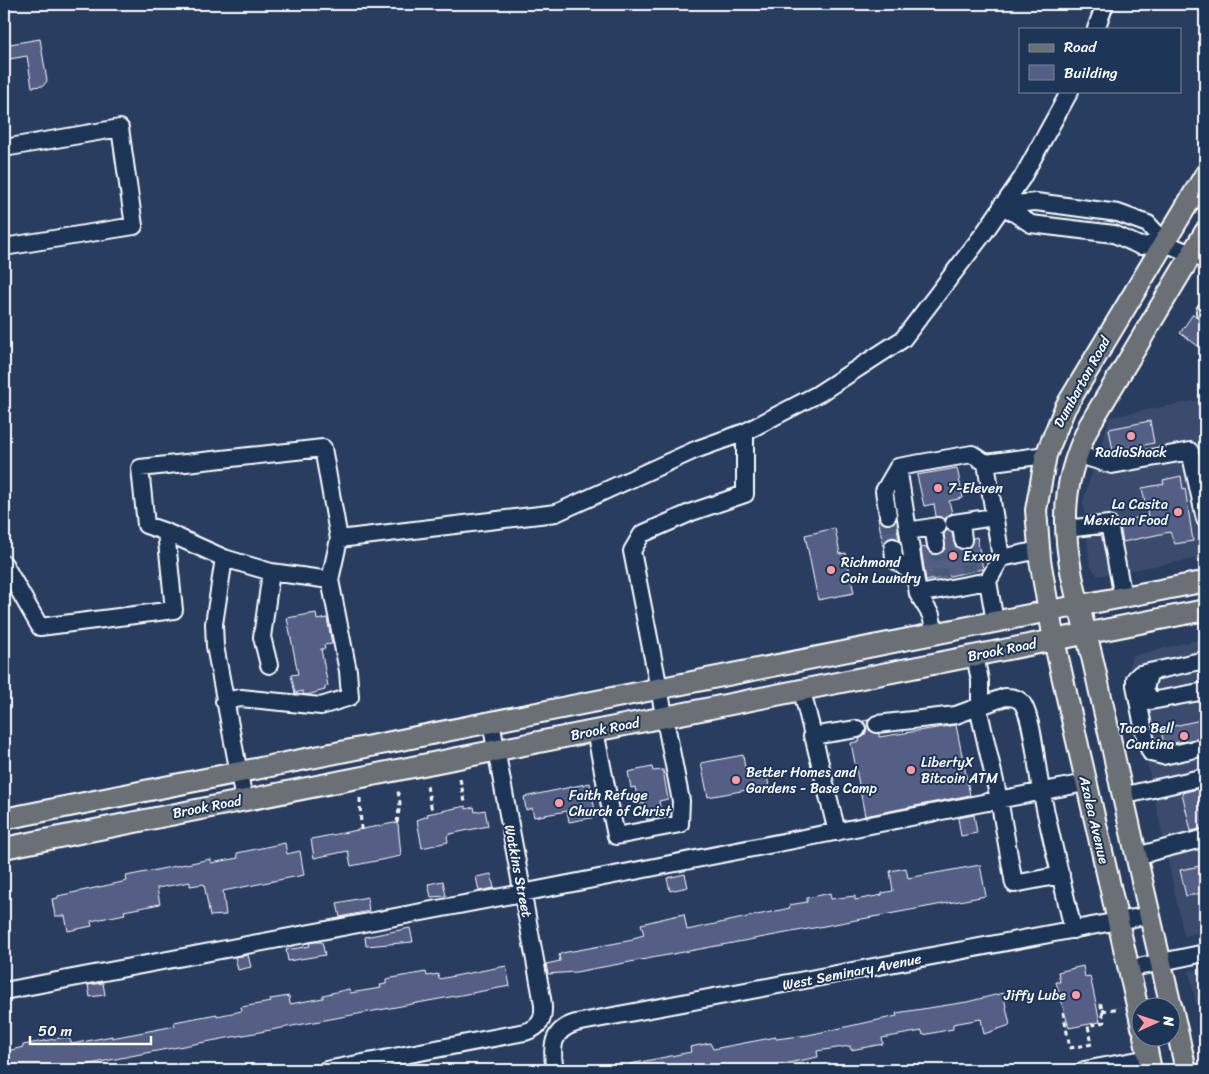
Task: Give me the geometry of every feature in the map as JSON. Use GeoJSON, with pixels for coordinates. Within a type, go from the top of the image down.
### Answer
{"type":"FeatureCollection","features":[{"type":"Feature","properties":{"kind":"main road","name":"Dumbarton Road"},"geometry":{"type":"LineString","coordinates":[[1048,612],[1039,550],[1036,510],[1046,454],[1065,408],[1205,175]]}},
{"type":"Feature","properties":{"kind":"main road","name":"Dumbarton Road"},"geometry":{"type":"LineString","coordinates":[[1079,606],[1071,573],[1066,529],[1067,496],[1076,454],[1103,402],[1199,256],[1205,232]]}},
{"type":"Feature","properties":{"kind":"main road","name":"Brook Road"},"geometry":{"type":"LineString","coordinates":[[4,818],[995,622],[1205,583]]}},
{"type":"Feature","properties":{"kind":"main road"},"geometry":{"type":"LineString","coordinates":[[1079,606],[1168,996]]}},
{"type":"Feature","properties":{"kind":"main road","name":"Brook Road"},"geometry":{"type":"LineString","coordinates":[[4,848],[1205,610]]}},
{"type":"Feature","properties":{"kind":"main road","name":"Azalea Avenue"},"geometry":{"type":"LineString","coordinates":[[1048,612],[1135,996]]}},
{"type":"Feature","properties":{"kind":"main road"},"geometry":{"type":"LineString","coordinates":[[1146,1046],[1150,1064]]}},
{"type":"Feature","properties":{"kind":"main road"},"geometry":{"type":"LineString","coordinates":[[1180,1046],[1186,1070]]}},
{"type":"Feature","properties":{"kind":"street"},"geometry":{"type":"LineString","coordinates":[[1096,28],[1105,4]]}},
{"type":"Feature","properties":{"kind":"street"},"geometry":{"type":"LineString","coordinates":[[339,539],[556,513],[695,450],[745,432],[818,394],[903,339],[984,233],[1022,178],[1069,92]]}},
{"type":"Feature","properties":{"kind":"street"},"geometry":{"type":"LineString","coordinates":[[4,148],[120,128],[134,226],[4,247]]}},
{"type":"Feature","properties":{"kind":"street"},"geometry":{"type":"LineString","coordinates":[[1002,205],[1036,202],[1118,213],[1148,224],[1164,243]]}},
{"type":"Feature","properties":{"kind":"street"},"geometry":{"type":"LineString","coordinates":[[1002,205],[1031,224],[1114,234],[1140,246],[1164,243],[1199,256]]}},
{"type":"Feature","properties":{"kind":"street"},"geometry":{"type":"LineString","coordinates":[[595,731],[616,836],[680,824],[681,801],[632,550],[642,534],[692,512],[745,494],[745,432]]}},
{"type":"Feature","properties":{"kind":"street"},"geometry":{"type":"LineString","coordinates":[[224,701],[241,698],[321,706],[350,697],[330,580],[339,539],[324,448],[140,468],[146,525],[224,558],[271,572],[330,580]]}},
{"type":"Feature","properties":{"kind":"street"},"geometry":{"type":"LineString","coordinates":[[1076,454],[1112,465],[1190,451],[1205,519]]}},
{"type":"Feature","properties":{"kind":"street"},"geometry":{"type":"LineString","coordinates":[[898,466],[972,454],[986,463],[1046,454]]}},
{"type":"Feature","properties":{"kind":"street"},"geometry":{"type":"LineString","coordinates":[[986,463],[1001,558],[988,581],[995,622]]}},
{"type":"Feature","properties":{"kind":"street"},"geometry":{"type":"LineString","coordinates":[[888,515],[884,492],[898,466]]}},
{"type":"Feature","properties":{"kind":"street"},"geometry":{"type":"LineString","coordinates":[[898,466],[918,594],[932,615],[936,634]]}},
{"type":"Feature","properties":{"kind":"street"},"geometry":{"type":"LineString","coordinates":[[908,531],[994,517]]}},
{"type":"Feature","properties":{"kind":"street"},"geometry":{"type":"LineString","coordinates":[[946,524],[963,540]]}},
{"type":"Feature","properties":{"kind":"street"},"geometry":{"type":"LineString","coordinates":[[936,545],[946,524]]}},
{"type":"Feature","properties":{"kind":"street"},"geometry":{"type":"LineString","coordinates":[[1066,529],[1109,524],[1123,597]]}},
{"type":"Feature","properties":{"kind":"street"},"geometry":{"type":"LineString","coordinates":[[4,564],[40,627],[174,610],[166,532]]}},
{"type":"Feature","properties":{"kind":"street"},"geometry":{"type":"LineString","coordinates":[[893,547],[894,559],[916,576]]}},
{"type":"Feature","properties":{"kind":"street"},"geometry":{"type":"LineString","coordinates":[[1001,558],[1039,550]]}},
{"type":"Feature","properties":{"kind":"street"},"geometry":{"type":"LineString","coordinates":[[224,558],[214,624],[215,646],[244,800]]}},
{"type":"Feature","properties":{"kind":"street"},"geometry":{"type":"LineString","coordinates":[[269,666],[262,637],[271,572]]}},
{"type":"Feature","properties":{"kind":"street"},"geometry":{"type":"LineString","coordinates":[[918,594],[941,584],[970,578],[988,581]]}},
{"type":"Feature","properties":{"kind":"street"},"geometry":{"type":"LineString","coordinates":[[975,656],[980,681],[980,716],[999,800],[1014,884],[1061,875]]}},
{"type":"Feature","properties":{"kind":"street"},"geometry":{"type":"LineString","coordinates":[[1205,660],[1151,671],[1140,674],[1135,679],[1148,748],[1156,756],[1205,747]]}},
{"type":"Feature","properties":{"kind":"street"},"geometry":{"type":"LineString","coordinates":[[1151,671],[1145,689],[1151,701],[1205,691]]}},
{"type":"Feature","properties":{"kind":"street"},"geometry":{"type":"LineString","coordinates":[[802,691],[837,832]]}},
{"type":"Feature","properties":{"kind":"street"},"geometry":{"type":"LineString","coordinates":[[877,724],[956,715],[980,704],[1014,697],[1023,704],[1028,719],[1041,791],[1073,930]]}},
{"type":"Feature","properties":{"kind":"street","name":"Watkins Street"},"geometry":{"type":"LineString","coordinates":[[326,1070],[525,1032],[537,1027],[543,1019],[542,998],[491,722]]}},
{"type":"Feature","properties":{"kind":"street"},"geometry":{"type":"LineString","coordinates":[[812,736],[857,729]]}},
{"type":"Feature","properties":{"kind":"street"},"geometry":{"type":"LineString","coordinates":[[1122,796],[1205,777]]}},
{"type":"Feature","properties":{"kind":"street"},"geometry":{"type":"LineString","coordinates":[[4,991],[522,893],[1085,782]]}},
{"type":"Feature","properties":{"kind":"street"},"geometry":{"type":"LineString","coordinates":[[1136,856],[1205,838]]}},
{"type":"Feature","properties":{"kind":"street","name":"West Seminary Avenue"},"geometry":{"type":"LineString","coordinates":[[555,1070],[552,1047],[557,1034],[568,1025],[1150,915]]}},
{"type":"Feature","properties":{"kind":"street"},"geometry":{"type":"LineString","coordinates":[[1128,969],[1205,953]]}},
{"type":"Feature","properties":{"kind":"street"},"geometry":{"type":"LineString","coordinates":[[1084,1070],[1150,1064]]}},
{"type":"Feature","properties":{"kind":"path"},"geometry":{"type":"LineString","coordinates":[[4,731],[10,726]]}},
{"type":"Feature","properties":{"kind":"path"},"geometry":{"type":"LineString","coordinates":[[460,779],[465,802]]}},
{"type":"Feature","properties":{"kind":"path"},"geometry":{"type":"LineString","coordinates":[[427,786],[432,811]]}},
{"type":"Feature","properties":{"kind":"path"},"geometry":{"type":"LineString","coordinates":[[397,823],[400,809],[398,791]]}},
{"type":"Feature","properties":{"kind":"path"},"geometry":{"type":"LineString","coordinates":[[360,798],[361,830]]}},
{"type":"Feature","properties":{"kind":"path"},"geometry":{"type":"LineString","coordinates":[[1063,1012],[1070,1048],[1092,1044],[1088,1026],[1104,1022],[1100,1000]]}},
{"type":"Feature","properties":{"kind":"path"},"geometry":{"type":"LineString","coordinates":[[1102,1011],[1120,1008]]}},
{"type":"Feature","properties":{"kind":"shaded area"},"geometry":{"type":"Polygon","coordinates":[[[1205,399],[1205,557],[1098,576],[1090,566],[1083,501],[1110,417],[1205,399]]]}},
{"type":"Feature","properties":{"kind":"shaded area"},"geometry":{"type":"Polygon","coordinates":[[[1205,638],[1205,932],[1184,936],[1128,673],[1132,656],[1205,638]]]}},
{"type":"Feature","properties":{"kind":"shaded area"},"geometry":{"type":"Polygon","coordinates":[[[1205,968],[1205,1043],[1189,971],[1205,968]]]}},
{"type":"Feature","properties":{"kind":"building"},"geometry":{"type":"Polygon","coordinates":[[[40,39],[47,81],[43,86],[32,87],[27,56],[4,60],[4,45],[40,39]]]}},
{"type":"Feature","properties":{"kind":"building"},"geometry":{"type":"Polygon","coordinates":[[[1193,314],[1205,323],[1205,351],[1180,333],[1193,314]]]}},
{"type":"Feature","properties":{"kind":"building","name":"RadioShack"},"geometry":{"type":"Polygon","coordinates":[[[1150,421],[1154,443],[1113,451],[1109,429],[1150,421]]]}},
{"type":"Feature","properties":{"kind":"building"},"geometry":{"type":"Polygon","coordinates":[[[957,468],[963,498],[949,501],[952,513],[945,519],[936,516],[934,504],[924,506],[917,475],[957,468]]]}},
{"type":"Feature","properties":{"kind":"building"},"geometry":{"type":"Polygon","coordinates":[[[1181,476],[1183,489],[1185,488],[1193,541],[1175,544],[1170,532],[1123,542],[1119,521],[1148,516],[1142,488],[1164,484],[1163,480],[1181,476]]]}},
{"type":"Feature","properties":{"kind":"building"},"geometry":{"type":"Polygon","coordinates":[[[878,517],[885,524],[890,525],[896,520],[899,540],[893,537],[888,539],[883,546],[878,517]]]}},
{"type":"Feature","properties":{"kind":"building","name":"Richmond Coin Laundry"},"geometry":{"type":"Polygon","coordinates":[[[835,528],[840,554],[846,553],[854,593],[818,600],[805,535],[835,528]]]}},
{"type":"Feature","properties":{"kind":"building"},"geometry":{"type":"Polygon","coordinates":[[[947,530],[952,533],[955,546],[959,549],[968,548],[973,538],[977,537],[983,569],[926,581],[921,548],[926,547],[933,554],[942,553],[945,548],[944,534],[947,530]]]}},
{"type":"Feature","properties":{"kind":"building"},"geometry":{"type":"Polygon","coordinates":[[[316,613],[317,620],[327,618],[332,644],[324,645],[325,649],[321,649],[328,686],[325,687],[325,690],[307,695],[303,694],[303,691],[295,693],[291,675],[298,674],[287,618],[316,613]]]}},
{"type":"Feature","properties":{"kind":"building","name":"Taco Bell Cantina"},"geometry":{"type":"Polygon","coordinates":[[[1205,719],[1205,737],[1164,745],[1161,729],[1205,719]]]}},
{"type":"Feature","properties":{"kind":"building","name":"LibertyX Bitcoin ATM"},"geometry":{"type":"Polygon","coordinates":[[[868,720],[869,730],[879,734],[879,737],[956,725],[970,795],[865,816],[851,743],[860,741],[859,739],[864,736],[867,728],[863,721],[868,720]]]}},
{"type":"Feature","properties":{"kind":"building","name":"Better Homes and Gardens - Base Camp"},"geometry":{"type":"Polygon","coordinates":[[[743,755],[746,775],[766,771],[769,786],[708,797],[701,763],[743,755]]]}},
{"type":"Feature","properties":{"kind":"building"},"geometry":{"type":"Polygon","coordinates":[[[652,767],[653,771],[663,770],[668,799],[659,801],[662,817],[647,820],[644,803],[639,805],[635,787],[631,788],[628,772],[652,767]]]}},
{"type":"Feature","properties":{"kind":"building","name":"Faith Refuge Church of Christ"},"geometry":{"type":"Polygon","coordinates":[[[590,783],[596,817],[569,822],[567,811],[534,817],[532,808],[526,810],[524,797],[590,783]]]}},
{"type":"Feature","properties":{"kind":"building"},"geometry":{"type":"Polygon","coordinates":[[[1205,787],[1205,828],[1191,831],[1182,793],[1205,787]]]}},
{"type":"Feature","properties":{"kind":"building"},"geometry":{"type":"Polygon","coordinates":[[[466,806],[466,809],[474,807],[475,812],[485,810],[488,826],[450,834],[447,836],[448,842],[422,848],[417,820],[428,816],[427,814],[466,806]]]}},
{"type":"Feature","properties":{"kind":"building"},"geometry":{"type":"Polygon","coordinates":[[[974,815],[977,833],[961,836],[958,818],[974,815]]]}},
{"type":"Feature","properties":{"kind":"building"},"geometry":{"type":"Polygon","coordinates":[[[394,823],[398,824],[401,856],[351,866],[348,851],[314,858],[311,839],[394,823]]]}},
{"type":"Feature","properties":{"kind":"building"},"geometry":{"type":"Polygon","coordinates":[[[285,843],[287,854],[300,851],[304,875],[223,891],[226,915],[210,916],[204,884],[190,886],[190,882],[157,888],[160,904],[124,911],[125,914],[91,921],[92,926],[68,931],[65,916],[55,916],[52,899],[58,898],[58,896],[127,881],[126,876],[211,859],[211,863],[238,858],[237,853],[285,843]]]}},
{"type":"Feature","properties":{"kind":"building"},"geometry":{"type":"Polygon","coordinates":[[[980,865],[986,896],[576,972],[548,974],[546,964],[560,961],[559,955],[562,953],[633,940],[633,938],[644,935],[641,924],[684,914],[687,930],[790,908],[789,905],[807,902],[807,898],[830,893],[831,899],[855,896],[855,900],[882,895],[882,893],[893,891],[890,871],[906,868],[908,878],[980,865]]]}},
{"type":"Feature","properties":{"kind":"building"},"geometry":{"type":"Polygon","coordinates":[[[1205,865],[1205,884],[1201,884],[1203,893],[1186,896],[1180,870],[1205,865]]]}},
{"type":"Feature","properties":{"kind":"building"},"geometry":{"type":"Polygon","coordinates":[[[491,874],[494,888],[479,891],[476,877],[491,874]]]}},
{"type":"Feature","properties":{"kind":"building"},"geometry":{"type":"Polygon","coordinates":[[[685,874],[688,887],[670,891],[667,878],[685,874]]]}},
{"type":"Feature","properties":{"kind":"building"},"geometry":{"type":"Polygon","coordinates":[[[443,881],[446,896],[431,897],[428,884],[443,881]]]}},
{"type":"Feature","properties":{"kind":"building"},"geometry":{"type":"Polygon","coordinates":[[[367,897],[369,911],[340,917],[337,903],[367,897]]]}},
{"type":"Feature","properties":{"kind":"building"},"geometry":{"type":"Polygon","coordinates":[[[410,928],[413,942],[366,946],[365,937],[410,928]]]}},
{"type":"Feature","properties":{"kind":"building"},"geometry":{"type":"Polygon","coordinates":[[[322,942],[325,955],[288,961],[286,950],[310,946],[309,943],[322,942]]]}},
{"type":"Feature","properties":{"kind":"building"},"geometry":{"type":"Polygon","coordinates":[[[248,955],[251,967],[238,970],[235,957],[248,955]]]}},
{"type":"Feature","properties":{"kind":"building"},"geometry":{"type":"Polygon","coordinates":[[[506,966],[510,986],[151,1052],[75,1067],[76,1070],[4,1070],[4,1052],[23,1047],[23,1045],[65,1037],[69,1038],[72,1044],[112,1036],[112,1038],[175,1026],[174,1022],[242,1011],[241,1007],[271,1002],[270,999],[289,996],[290,1004],[323,998],[323,995],[349,989],[350,993],[381,988],[380,985],[386,984],[386,979],[426,972],[427,976],[438,974],[439,979],[506,966]]]}},
{"type":"Feature","properties":{"kind":"building","name":"Jiffy Lube"},"geometry":{"type":"Polygon","coordinates":[[[1083,966],[1085,977],[1090,976],[1100,1022],[1069,1028],[1056,982],[1060,982],[1058,972],[1083,966]]]}},
{"type":"Feature","properties":{"kind":"building"},"geometry":{"type":"Polygon","coordinates":[[[103,983],[105,995],[90,997],[88,985],[103,983]]]}},
{"type":"Feature","properties":{"kind":"building"},"geometry":{"type":"Polygon","coordinates":[[[1003,993],[1010,1025],[984,1034],[981,1019],[953,1024],[953,1029],[923,1035],[922,1031],[882,1038],[883,1044],[851,1050],[850,1046],[817,1051],[818,1057],[763,1068],[746,1070],[631,1070],[630,1064],[691,1052],[690,1047],[710,1043],[713,1049],[776,1037],[776,1039],[808,1035],[897,1016],[896,1013],[967,1002],[1003,993]]]}},
{"type":"Feature","properties":{"kind":"tunnel"},"geometry":{"type":"LineString","coordinates":[[888,515],[893,547]]}},
{"type":"Feature","properties":{"kind":"tunnel"},"geometry":{"type":"LineString","coordinates":[[963,540],[969,572]]}},
{"type":"Feature","properties":{"kind":"tunnel"},"geometry":{"type":"LineString","coordinates":[[936,545],[941,578]]}},
{"type":"Feature","properties":{"kind":"place","name":"RadioShack"},"geometry":{"type":"Point","coordinates":[1131,436]}},
{"type":"Feature","properties":{"kind":"place","name":"7-Eleven"},"geometry":{"type":"Point","coordinates":[938,488]}},
{"type":"Feature","properties":{"kind":"place","name":"La Casita Mexican Food"},"geometry":{"type":"Point","coordinates":[1178,512]}},
{"type":"Feature","properties":{"kind":"place","name":"Exxon"},"geometry":{"type":"Point","coordinates":[953,556]}},
{"type":"Feature","properties":{"kind":"place","name":"Richmond Coin Laundry"},"geometry":{"type":"Point","coordinates":[831,570]}},
{"type":"Feature","properties":{"kind":"place","name":"Taco Bell Cantina"},"geometry":{"type":"Point","coordinates":[1184,736]}},
{"type":"Feature","properties":{"kind":"place","name":"LibertyX Bitcoin ATM"},"geometry":{"type":"Point","coordinates":[911,770]}},
{"type":"Feature","properties":{"kind":"place","name":"Better Homes and Gardens - Base Camp"},"geometry":{"type":"Point","coordinates":[736,780]}},
{"type":"Feature","properties":{"kind":"place","name":"Faith Refuge Church of Christ"},"geometry":{"type":"Point","coordinates":[559,803]}},
{"type":"Feature","properties":{"kind":"place","name":"Jiffy Lube"},"geometry":{"type":"Point","coordinates":[1076,995]}}]}
